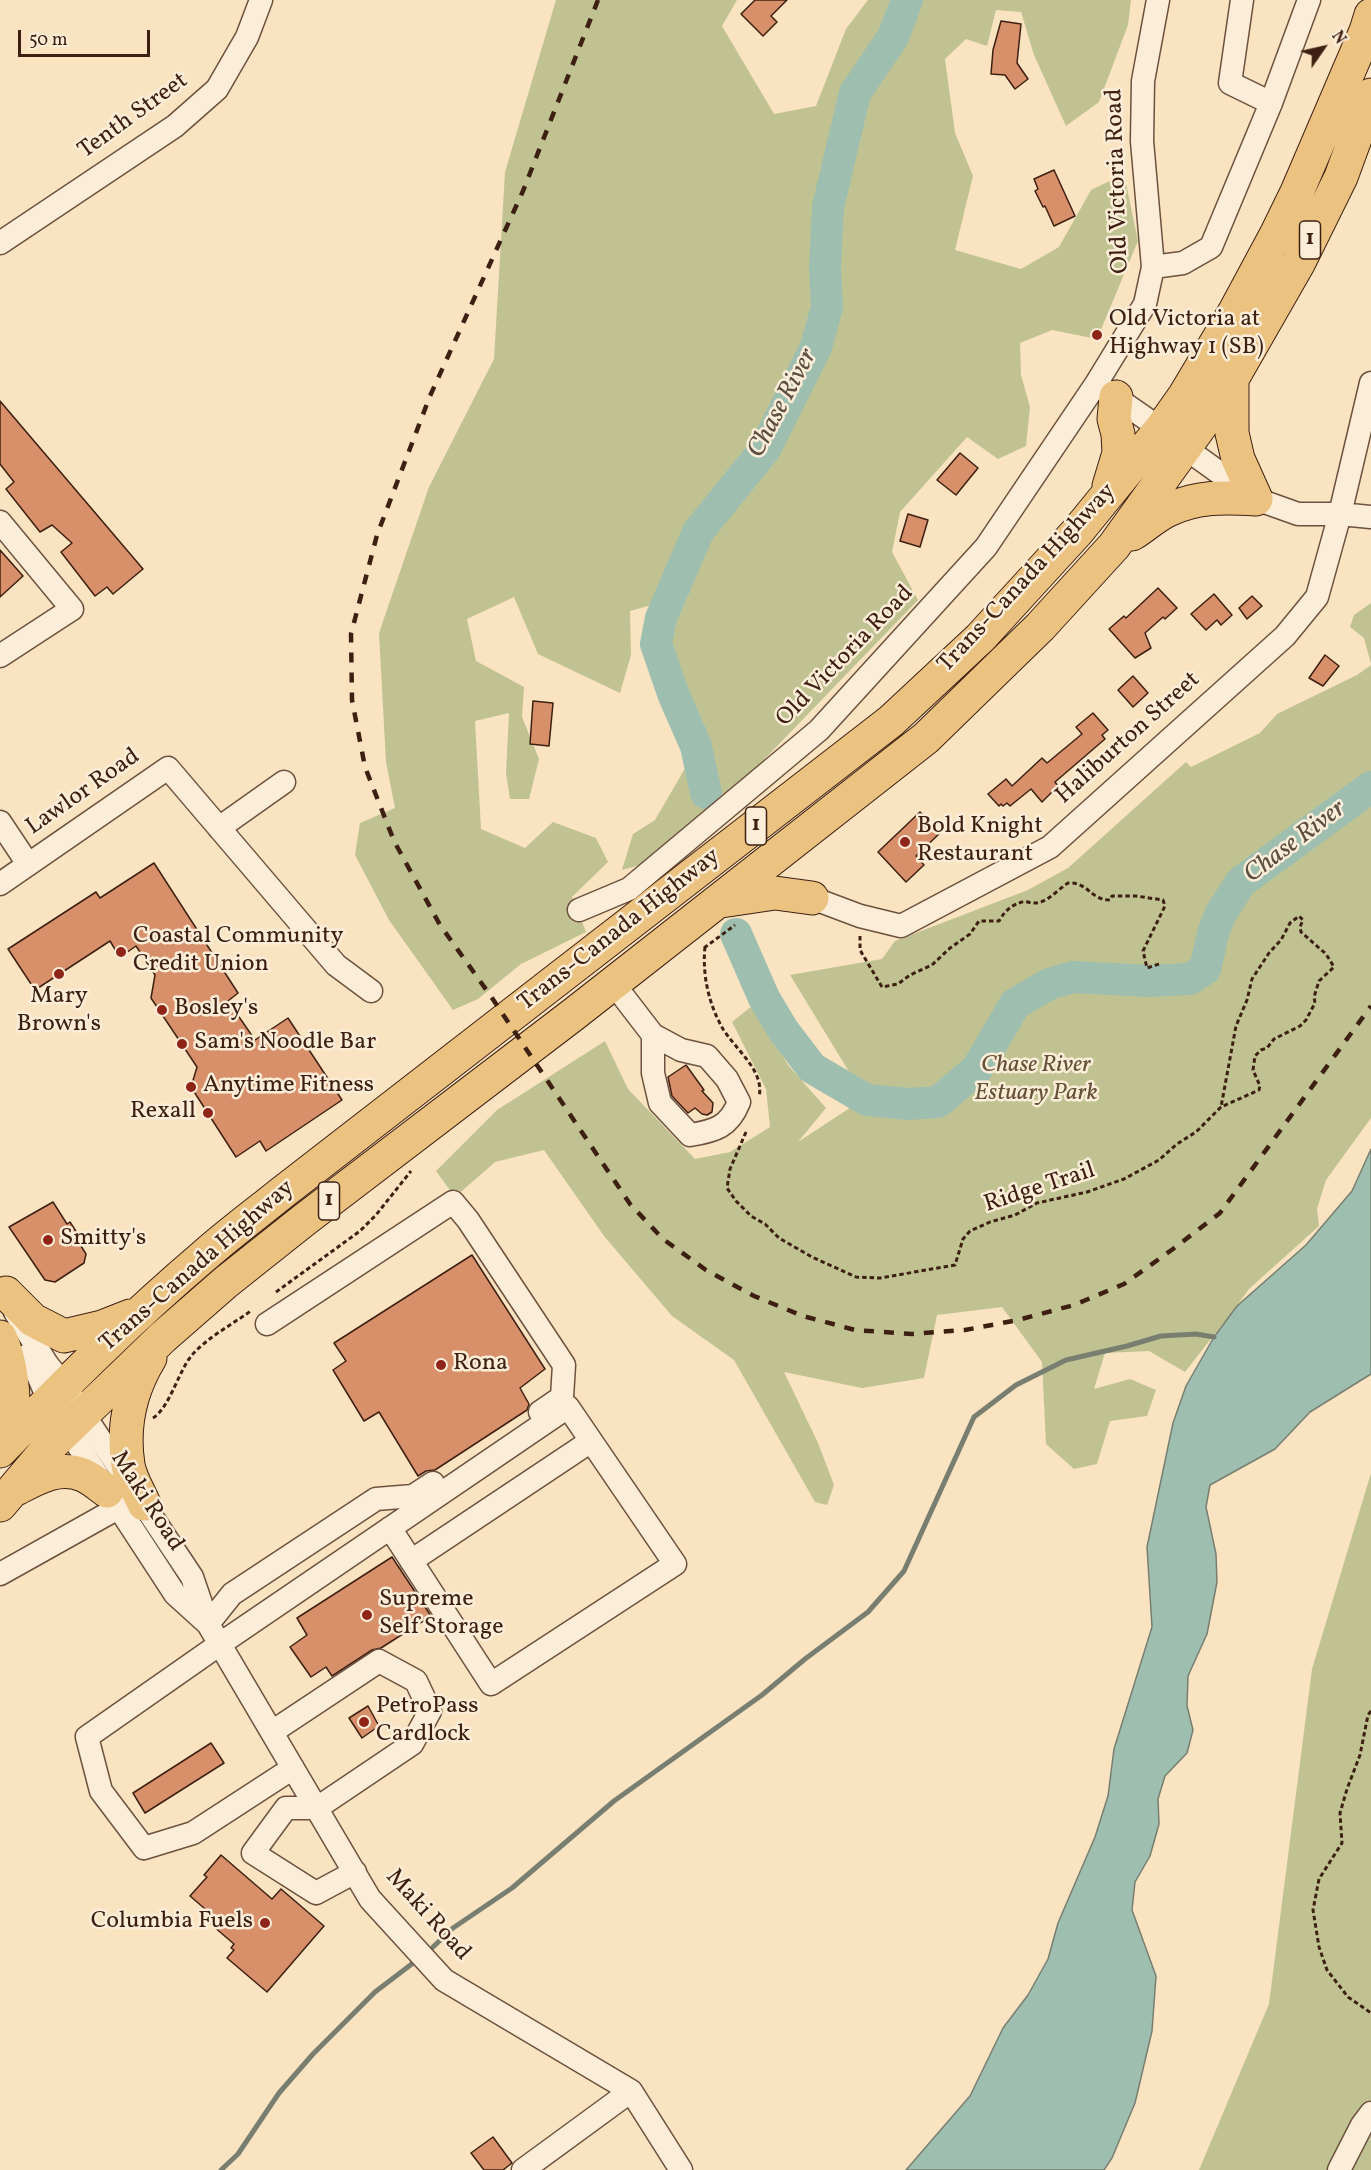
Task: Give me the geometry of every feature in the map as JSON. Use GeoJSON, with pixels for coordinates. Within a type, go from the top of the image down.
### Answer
{"type":"FeatureCollection","features":[{"type":"Feature","properties":{"kind":"highway","name":"Trans-Canada Highway"},"geometry":{"type":"LineString","coordinates":[[6,1498],[50,1446],[163,1337],[304,1220],[614,983],[926,738],[1040,627],[1114,546],[1173,439],[1185,395],[1228,323],[1297,192],[1371,15]]}},
{"type":"Feature","properties":{"kind":"highway","name":"Trans-Canada Highway"},"geometry":{"type":"LineString","coordinates":[[0,1451],[140,1312],[205,1254],[891,721],[980,638],[1077,532],[1106,496],[1173,439],[1232,378],[1299,262],[1341,177],[1371,95]]}},
{"type":"Feature","properties":{"kind":"highway"},"geometry":{"type":"LineString","coordinates":[[1114,546],[1166,511],[1191,501],[1218,496],[1256,499],[1238,459],[1232,433],[1232,378]]}},
{"type":"Feature","properties":{"kind":"highway"},"geometry":{"type":"LineString","coordinates":[[1106,391],[1118,434],[1119,453],[1106,496]]}},
{"type":"Feature","properties":{"kind":"highway"},"geometry":{"type":"LineString","coordinates":[[717,902],[775,893],[812,898]]}},
{"type":"Feature","properties":{"kind":"highway"},"geometry":{"type":"LineString","coordinates":[[2,1299],[33,1320],[64,1336],[102,1328],[140,1312]]}},
{"type":"Feature","properties":{"kind":"highway"},"geometry":{"type":"LineString","coordinates":[[0,1337],[5,1348],[13,1388],[10,1424],[0,1442]]}},
{"type":"Feature","properties":{"kind":"highway"},"geometry":{"type":"LineString","coordinates":[[6,1498],[43,1475],[57,1472],[83,1475],[123,1501],[128,1467],[126,1424],[137,1379],[163,1337]]}},
{"type":"Feature","properties":{"kind":"street","name":"Tenth Street"},"geometry":{"type":"LineString","coordinates":[[0,243],[175,126],[217,89],[248,37],[261,0]]}},
{"type":"Feature","properties":{"kind":"street","name":"Old Victoria Road"},"geometry":{"type":"LineString","coordinates":[[579,910],[629,889],[819,729],[986,547],[1106,391],[1145,303],[1154,267],[1142,141],[1143,81],[1158,0]]}},
{"type":"Feature","properties":{"kind":"street"},"geometry":{"type":"LineString","coordinates":[[1242,0],[1230,83],[1271,103]]}},
{"type":"Feature","properties":{"kind":"street"},"geometry":{"type":"LineString","coordinates":[[1154,267],[1183,262],[1211,247],[1271,103],[1309,0]]}},
{"type":"Feature","properties":{"kind":"street","name":"Haliburton Street"},"geometry":{"type":"LineString","coordinates":[[812,898],[860,916],[901,926],[1050,847],[1285,636],[1317,597],[1340,514],[1371,383]]}},
{"type":"Feature","properties":{"kind":"street"},"geometry":{"type":"LineString","coordinates":[[1106,391],[1256,499],[1298,514],[1371,517]]}},
{"type":"Feature","properties":{"kind":"street"},"geometry":{"type":"LineString","coordinates":[[0,522],[72,609],[0,656]]}},
{"type":"Feature","properties":{"kind":"street","name":"Lawlor Road"},"geometry":{"type":"LineString","coordinates":[[0,884],[168,768],[219,828]]}},
{"type":"Feature","properties":{"kind":"street"},"geometry":{"type":"LineString","coordinates":[[284,782],[219,828],[336,965],[371,991]]}},
{"type":"Feature","properties":{"kind":"street"},"geometry":{"type":"LineString","coordinates":[[0,822],[28,864]]}},
{"type":"Feature","properties":{"kind":"street"},"geometry":{"type":"LineString","coordinates":[[614,983],[653,1035],[681,1050],[707,1056],[727,1079],[739,1102],[733,1117],[712,1132],[690,1135],[660,1103],[653,1073],[653,1035]]}},
{"type":"Feature","properties":{"kind":"street"},"geometry":{"type":"LineString","coordinates":[[208,1624],[232,1594],[376,1499],[413,1496],[562,1397],[564,1365],[468,1220],[453,1202],[262,1315]]}},
{"type":"Feature","properties":{"kind":"street"},"geometry":{"type":"LineString","coordinates":[[2,1299],[19,1320],[46,1364],[56,1393]]}},
{"type":"Feature","properties":{"kind":"street"},"geometry":{"type":"LineString","coordinates":[[2,1299],[12,1336],[37,1373],[56,1393]]}},
{"type":"Feature","properties":{"kind":"street","name":"Maki Road"},"geometry":{"type":"LineString","coordinates":[[56,1393],[123,1501],[192,1577],[208,1624],[370,1899],[444,1980],[631,2091],[681,2170]]}},
{"type":"Feature","properties":{"kind":"street"},"geometry":{"type":"LineString","coordinates":[[293,1768],[193,1833],[144,1848],[101,1791],[87,1737],[220,1644],[390,1528],[568,1407],[675,1564],[491,1684],[390,1528]]}},
{"type":"Feature","properties":{"kind":"street","name":"Maki Road"},"geometry":{"type":"LineString","coordinates":[[75,1423],[123,1501]]}},
{"type":"Feature","properties":{"kind":"street"},"geometry":{"type":"LineString","coordinates":[[411,1561],[591,1441]]}},
{"type":"Feature","properties":{"kind":"street"},"geometry":{"type":"LineString","coordinates":[[0,1574],[123,1501]]}},
{"type":"Feature","properties":{"kind":"street"},"geometry":{"type":"LineString","coordinates":[[272,1732],[379,1661],[416,1681],[430,1711],[411,1744],[317,1808],[285,1808],[253,1853],[316,1893],[354,1872]]}},
{"type":"Feature","properties":{"kind":"street"},"geometry":{"type":"LineString","coordinates":[[523,2170],[631,2091]]}},
{"type":"Feature","properties":{"kind":"street"},"geometry":{"type":"LineString","coordinates":[[1339,2170],[1362,2125],[1371,2113]]}},
{"type":"Feature","properties":{"kind":"path"},"geometry":{"type":"LineString","coordinates":[[860,916],[860,950],[882,987],[898,984],[910,975],[932,965],[970,934],[979,921],[997,921],[1012,905],[1041,902],[1056,894],[1068,883],[1077,883],[1086,886],[1097,898],[1103,900],[1110,900],[1112,896],[1120,895],[1163,900],[1165,906],[1143,951],[1147,968],[1159,964]]}},
{"type":"Feature","properties":{"kind":"path","name":"Ridge Trail"},"geometry":{"type":"LineString","coordinates":[[748,1126],[730,1168],[727,1188],[751,1216],[765,1224],[779,1238],[812,1257],[856,1277],[880,1278],[955,1265],[966,1235],[990,1222],[1015,1215],[1037,1203],[1087,1192],[1124,1179],[1159,1160],[1177,1144],[1196,1132],[1221,1107],[1259,1090],[1260,1086],[1254,1070],[1255,1056],[1274,1039],[1300,1026],[1306,1020],[1315,1004],[1314,997],[1319,981],[1334,967],[1326,954],[1301,932],[1300,927],[1303,920],[1299,916],[1290,923],[1281,940],[1269,953],[1252,979],[1247,1000],[1236,1026],[1221,1107]]}},
{"type":"Feature","properties":{"kind":"path"},"geometry":{"type":"LineString","coordinates":[[696,949],[705,947],[703,964],[710,1000],[723,1028],[757,1074],[760,1090],[757,1105]]}},
{"type":"Feature","properties":{"kind":"path"},"geometry":{"type":"LineString","coordinates":[[275,1293],[360,1231],[413,1169]]}},
{"type":"Feature","properties":{"kind":"path"},"geometry":{"type":"LineString","coordinates":[[126,1424],[146,1421],[156,1416],[194,1354],[262,1315]]}},
{"type":"Feature","properties":{"kind":"path"},"geometry":{"type":"LineString","coordinates":[[1371,1711],[1368,1715],[1360,1755],[1340,1813],[1341,1843],[1319,1880],[1313,1910],[1319,1947],[1327,1970],[1348,1997],[1371,2013]]}},
{"type":"Feature","properties":{"kind":"green space"},"geometry":{"type":"Polygon","coordinates":[[[556,0],[737,0],[722,26],[774,114],[816,106],[846,29],[868,0],[1131,0],[1128,25],[1099,102],[1066,126],[1034,55],[1021,12],[996,10],[987,46],[966,39],[945,59],[955,133],[973,176],[955,250],[1021,269],[1059,247],[1091,190],[1124,174],[1138,241],[1097,339],[1052,330],[1020,343],[1021,375],[1030,407],[1026,446],[998,459],[967,437],[900,512],[892,552],[918,600],[754,770],[644,864],[622,870],[633,834],[655,820],[691,758],[660,657],[655,604],[630,611],[631,655],[620,693],[538,654],[514,597],[467,619],[476,661],[524,687],[522,717],[539,759],[529,799],[510,799],[506,773],[509,713],[475,721],[481,829],[525,848],[553,822],[596,838],[608,862],[572,897],[586,932],[521,964],[478,999],[453,1010],[389,920],[355,855],[360,823],[395,808],[386,762],[379,633],[429,487],[494,359],[505,172],[556,0]]]}},
{"type":"Feature","properties":{"kind":"green space"},"geometry":{"type":"Polygon","coordinates":[[[1371,603],[1371,664],[1364,638],[1350,627],[1354,615],[1371,603]]]}},
{"type":"Feature","properties":{"kind":"green space","name":"Chase River Estuary Park"},"geometry":{"type":"Polygon","coordinates":[[[1371,665],[1371,1118],[1326,1180],[1317,1209],[1319,1226],[1249,1289],[1238,1304],[1306,1245],[1352,1191],[1371,1149],[1371,1374],[1310,1412],[1275,1449],[1210,1485],[1206,1507],[1216,1554],[1217,1582],[1207,1634],[1188,1676],[1187,1706],[1193,1730],[1187,1753],[1165,1776],[1158,1799],[1159,1824],[1150,1856],[1135,1882],[1132,1910],[1156,1976],[1152,2031],[1135,2103],[1112,2158],[1104,2170],[906,2170],[970,2096],[1003,2028],[1028,1995],[1048,1959],[1058,1923],[1095,1837],[1108,1796],[1114,1749],[1152,1627],[1147,1547],[1173,1423],[1186,1386],[1225,1321],[1185,1372],[1149,1351],[1105,1353],[1094,1389],[1130,1379],[1156,1390],[1147,1416],[1110,1421],[1097,1464],[1074,1469],[1046,1444],[1042,1362],[1002,1307],[937,1315],[924,1378],[862,1388],[784,1372],[818,1443],[834,1485],[827,1505],[815,1502],[734,1360],[672,1316],[604,1236],[544,1150],[495,1162],[455,1197],[436,1171],[497,1110],[605,1041],[628,1089],[695,1159],[730,1152],[770,1127],[766,1089],[732,1022],[753,1005],[788,1065],[826,1108],[798,1142],[865,1098],[790,975],[882,959],[895,941],[1028,890],[1068,868],[1186,762],[1191,767],[1260,733],[1277,714],[1357,675],[1371,665]]]}},
{"type":"Feature","properties":{"kind":"green space"},"geometry":{"type":"Polygon","coordinates":[[[1371,1473],[1371,2170],[1199,2170],[1269,2004],[1312,1669],[1371,1473]]]}},
{"type":"Feature","properties":{"kind":"shaded area"},"geometry":{"type":"Polygon","coordinates":[[[1371,1149],[1371,1374],[1310,1412],[1275,1449],[1210,1485],[1206,1507],[1216,1554],[1217,1582],[1207,1634],[1188,1676],[1187,1706],[1193,1730],[1187,1753],[1165,1776],[1158,1799],[1159,1824],[1150,1856],[1135,1882],[1132,1910],[1156,1976],[1152,2031],[1135,2103],[1112,2158],[1104,2170],[906,2170],[970,2096],[1003,2028],[1028,1995],[1048,1959],[1058,1923],[1095,1837],[1108,1796],[1114,1749],[1152,1627],[1147,1547],[1173,1423],[1186,1386],[1214,1337],[1237,1306],[1306,1245],[1352,1191],[1371,1149]]]}},
{"type":"Feature","properties":{"kind":"building"},"geometry":{"type":"Polygon","coordinates":[[[755,0],[787,0],[771,16],[777,22],[763,36],[741,14],[755,0]]]}},
{"type":"Feature","properties":{"kind":"building"},"geometry":{"type":"Polygon","coordinates":[[[1001,21],[1021,24],[1017,63],[1028,79],[1015,89],[1005,75],[991,74],[993,50],[1001,21]]]}},
{"type":"Feature","properties":{"kind":"building"},"geometry":{"type":"Polygon","coordinates":[[[1054,170],[1075,216],[1054,226],[1035,191],[1038,189],[1034,179],[1054,170]]]}},
{"type":"Feature","properties":{"kind":"building"},"geometry":{"type":"Polygon","coordinates":[[[0,401],[143,569],[113,594],[107,587],[95,596],[61,552],[72,543],[52,525],[40,532],[6,489],[14,482],[0,464],[0,401]]]}},
{"type":"Feature","properties":{"kind":"building"},"geometry":{"type":"Polygon","coordinates":[[[960,453],[978,468],[956,495],[937,480],[960,453]]]}},
{"type":"Feature","properties":{"kind":"building"},"geometry":{"type":"Polygon","coordinates":[[[908,514],[928,520],[920,547],[900,541],[908,514]]]}},
{"type":"Feature","properties":{"kind":"building"},"geometry":{"type":"Polygon","coordinates":[[[0,550],[23,576],[0,597],[0,550]]]}},
{"type":"Feature","properties":{"kind":"building"},"geometry":{"type":"Polygon","coordinates":[[[1158,588],[1177,608],[1145,633],[1151,648],[1135,658],[1109,629],[1124,616],[1126,618],[1158,588]]]}},
{"type":"Feature","properties":{"kind":"building"},"geometry":{"type":"Polygon","coordinates":[[[1214,594],[1232,615],[1221,625],[1217,620],[1206,630],[1191,614],[1214,594]]]}},
{"type":"Feature","properties":{"kind":"building"},"geometry":{"type":"Polygon","coordinates":[[[1252,596],[1262,606],[1247,619],[1239,608],[1252,596]]]}},
{"type":"Feature","properties":{"kind":"building"},"geometry":{"type":"Polygon","coordinates":[[[1325,655],[1339,666],[1323,686],[1309,678],[1325,655]]]}},
{"type":"Feature","properties":{"kind":"building"},"geometry":{"type":"Polygon","coordinates":[[[1133,676],[1148,693],[1133,707],[1118,690],[1133,676]]]}},
{"type":"Feature","properties":{"kind":"building"},"geometry":{"type":"Polygon","coordinates":[[[533,701],[553,703],[549,746],[530,744],[533,701]]]}},
{"type":"Feature","properties":{"kind":"building"},"geometry":{"type":"Polygon","coordinates":[[[1093,713],[1108,730],[1102,735],[1105,739],[1055,782],[1058,786],[1042,802],[1031,789],[1010,806],[1007,803],[999,806],[988,794],[1006,779],[1012,786],[1042,758],[1047,763],[1082,734],[1076,727],[1093,713]]]}},
{"type":"Feature","properties":{"kind":"building"},"geometry":{"type":"Polygon","coordinates":[[[920,812],[940,833],[916,856],[924,865],[906,882],[878,852],[920,812]]]}},
{"type":"Feature","properties":{"kind":"building"},"geometry":{"type":"Polygon","coordinates":[[[154,863],[238,993],[228,1001],[255,1040],[288,1018],[342,1100],[266,1151],[260,1141],[236,1157],[191,1087],[197,1067],[151,998],[155,975],[136,946],[126,953],[116,951],[110,941],[35,990],[8,949],[96,892],[100,898],[154,863]]]}},
{"type":"Feature","properties":{"kind":"building"},"geometry":{"type":"Polygon","coordinates":[[[686,1065],[704,1090],[702,1091],[713,1103],[712,1112],[707,1115],[695,1108],[688,1113],[672,1096],[668,1077],[686,1065]]]}},
{"type":"Feature","properties":{"kind":"building","name":"Smitty's"},"geometry":{"type":"Polygon","coordinates":[[[53,1202],[67,1224],[70,1222],[79,1236],[76,1238],[86,1254],[84,1263],[55,1282],[45,1280],[9,1227],[53,1202]]]}},
{"type":"Feature","properties":{"kind":"building","name":"Rona"},"geometry":{"type":"Polygon","coordinates":[[[472,1255],[545,1369],[520,1388],[529,1404],[527,1410],[435,1470],[426,1471],[418,1476],[379,1412],[364,1421],[333,1370],[346,1361],[334,1343],[472,1255]]]}},
{"type":"Feature","properties":{"kind":"building","name":"Supreme Self Storage"},"geometry":{"type":"Polygon","coordinates":[[[392,1557],[431,1616],[332,1676],[326,1667],[311,1677],[290,1647],[307,1635],[297,1618],[392,1557]]]}},
{"type":"Feature","properties":{"kind":"building","name":"PetroPass Cardlock"},"geometry":{"type":"Polygon","coordinates":[[[368,1706],[379,1726],[362,1738],[349,1718],[368,1706]]]}},
{"type":"Feature","properties":{"kind":"building"},"geometry":{"type":"Polygon","coordinates":[[[211,1743],[224,1763],[145,1813],[133,1793],[211,1743]]]}},
{"type":"Feature","properties":{"kind":"building","name":"Columbia Fuels"},"geometry":{"type":"Polygon","coordinates":[[[221,1855],[272,1899],[281,1889],[324,1926],[267,1992],[227,1958],[234,1950],[231,1948],[234,1944],[206,1920],[211,1914],[190,1896],[207,1877],[204,1875],[221,1855]]]}},
{"type":"Feature","properties":{"kind":"building"},"geometry":{"type":"Polygon","coordinates":[[[493,2137],[512,2163],[503,2170],[484,2170],[471,2153],[493,2137]]]}},
{"type":"Feature","properties":{"kind":"waterway","name":"Chase River"},"geometry":{"type":"LineString","coordinates":[[706,793],[696,746],[674,696],[656,644],[661,618],[698,532],[765,449],[816,347],[827,307],[825,267],[828,207],[855,93],[893,37],[907,0]]}},
{"type":"Feature","properties":{"kind":"waterway","name":"Chase River"},"geometry":{"type":"LineString","coordinates":[[736,934],[764,998],[783,1030],[812,1068],[867,1100],[908,1104],[938,1102],[977,1069],[1015,1004],[1049,984],[1073,977],[1150,981],[1190,979],[1205,969],[1214,930],[1221,913],[1241,882],[1371,787]]}},
{"type":"Feature","properties":{"kind":"waterway"},"geometry":{"type":"LineString","coordinates":[[433,1947],[453,1928],[512,1888],[614,1801],[762,1695],[805,1659],[868,1612],[904,1571],[974,1417],[1016,1385],[1066,1360],[1161,1336],[1196,1334],[1214,1337]]}},
{"type":"Feature","properties":{"kind":"waterway"},"geometry":{"type":"LineString","coordinates":[[221,2170],[238,2154],[279,2093],[313,2054],[375,1992],[417,1960]]}},
{"type":"Feature","properties":{"kind":"railway"},"geometry":{"type":"LineString","coordinates":[[598,0],[523,191],[430,396],[377,535],[351,634],[352,700],[365,767],[394,841],[440,925],[490,995],[630,1204],[663,1239],[706,1270],[754,1296],[803,1316],[855,1330],[912,1334],[965,1330],[1018,1320],[1074,1305],[1124,1284],[1220,1213],[1371,1006]]}},
{"type":"Feature","properties":{"kind":"place","name":"Old Victoria at Highway 1 (SB)"},"geometry":{"type":"Point","coordinates":[1097,335]}},
{"type":"Feature","properties":{"kind":"place","name":"Bold Knight Restaurant"},"geometry":{"type":"Point","coordinates":[905,842]}},
{"type":"Feature","properties":{"kind":"place","name":"Coastal Community Credit Union"},"geometry":{"type":"Point","coordinates":[121,952]}},
{"type":"Feature","properties":{"kind":"place","name":"Mary Brown's"},"geometry":{"type":"Point","coordinates":[59,974]}},
{"type":"Feature","properties":{"kind":"place","name":"Bosley's"},"geometry":{"type":"Point","coordinates":[162,1010]}},
{"type":"Feature","properties":{"kind":"place","name":"Sam's Noodle Bar"},"geometry":{"type":"Point","coordinates":[182,1044]}},
{"type":"Feature","properties":{"kind":"place","name":"Anytime Fitness"},"geometry":{"type":"Point","coordinates":[191,1087]}},
{"type":"Feature","properties":{"kind":"place","name":"Rexall"},"geometry":{"type":"Point","coordinates":[208,1113]}},
{"type":"Feature","properties":{"kind":"place","name":"Smitty's"},"geometry":{"type":"Point","coordinates":[48,1240]}},
{"type":"Feature","properties":{"kind":"place","name":"Rona"},"geometry":{"type":"Point","coordinates":[441,1365]}},
{"type":"Feature","properties":{"kind":"place","name":"Supreme Self Storage"},"geometry":{"type":"Point","coordinates":[367,1615]}},
{"type":"Feature","properties":{"kind":"place","name":"PetroPass Cardlock"},"geometry":{"type":"Point","coordinates":[364,1722]}},
{"type":"Feature","properties":{"kind":"place","name":"Columbia Fuels"},"geometry":{"type":"Point","coordinates":[265,1923]}}]}
